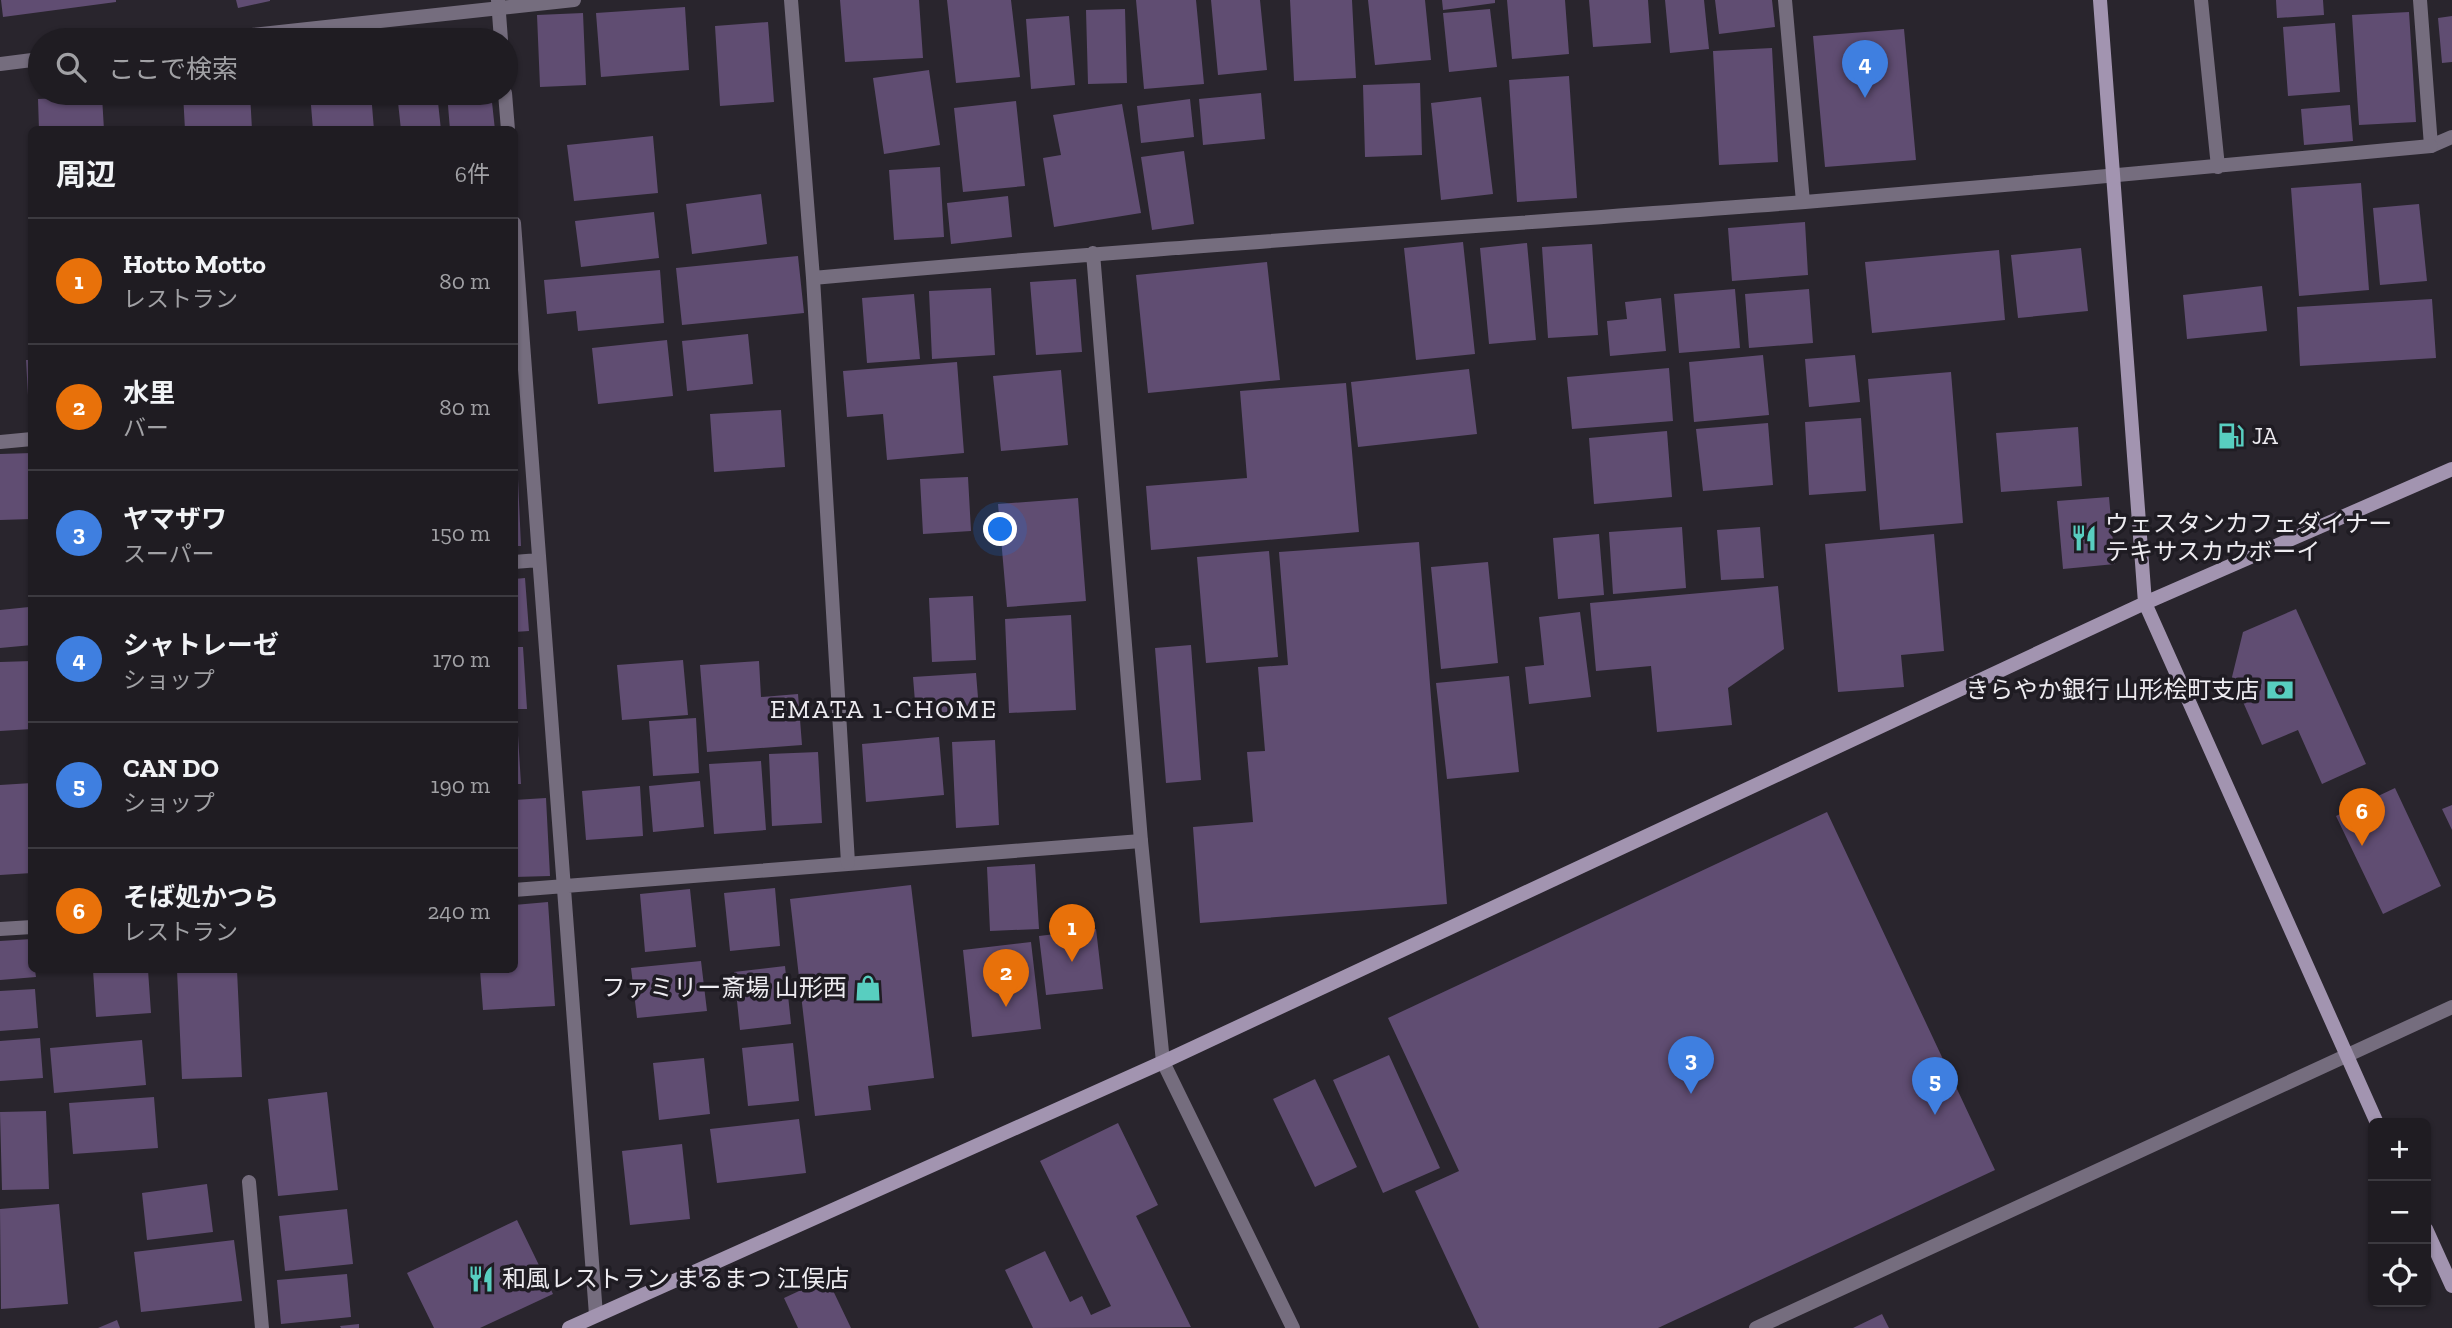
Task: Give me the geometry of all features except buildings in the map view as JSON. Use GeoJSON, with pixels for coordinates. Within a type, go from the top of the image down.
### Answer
{"type":"FeatureCollection","features":[{"type":"Feature","properties":{"kind":"street"},"geometry":{"type":"LineString","coordinates":[[300,28],[498,3],[574,0]]}},
{"type":"Feature","properties":{"kind":"street"},"geometry":{"type":"LineString","coordinates":[[791,0],[813,278],[848,863]]}},
{"type":"Feature","properties":{"kind":"street"},"geometry":{"type":"LineString","coordinates":[[1785,0],[1803,202]]}},
{"type":"Feature","properties":{"kind":"street"},"geometry":{"type":"LineString","coordinates":[[2100,0],[2145,603],[2375,1118]]}},
{"type":"Feature","properties":{"kind":"street"},"geometry":{"type":"LineString","coordinates":[[2201,0],[2217,167]]}},
{"type":"Feature","properties":{"kind":"street"},"geometry":{"type":"LineString","coordinates":[[2420,0],[2431,146]]}},
{"type":"Feature","properties":{"kind":"street"},"geometry":{"type":"LineString","coordinates":[[498,3],[500,28]]}},
{"type":"Feature","properties":{"kind":"street"},"geometry":{"type":"LineString","coordinates":[[0,64],[28,60]]}},
{"type":"Feature","properties":{"kind":"street"},"geometry":{"type":"LineString","coordinates":[[506,105],[508,126]]}},
{"type":"Feature","properties":{"kind":"street"},"geometry":{"type":"LineString","coordinates":[[813,278],[1093,253],[1803,202],[2113,176],[2431,146],[2452,137]]}},
{"type":"Feature","properties":{"kind":"street"},"geometry":{"type":"LineString","coordinates":[[1093,253],[1141,841],[1163,1062],[1293,1328]]}},
{"type":"Feature","properties":{"kind":"street"},"geometry":{"type":"LineString","coordinates":[[518,322],[521,396],[540,560],[596,1315]]}},
{"type":"Feature","properties":{"kind":"street"},"geometry":{"type":"LineString","coordinates":[[0,442],[28,439]]}},
{"type":"Feature","properties":{"kind":"street"},"geometry":{"type":"LineString","coordinates":[[569,1328],[1163,1062],[2145,603],[2452,469]]}},
{"type":"Feature","properties":{"kind":"street"},"geometry":{"type":"LineString","coordinates":[[518,562],[540,560]]}},
{"type":"Feature","properties":{"kind":"street"},"geometry":{"type":"LineString","coordinates":[[518,890],[1141,841]]}},
{"type":"Feature","properties":{"kind":"street"},"geometry":{"type":"LineString","coordinates":[[0,929],[28,927]]}},
{"type":"Feature","properties":{"kind":"street"},"geometry":{"type":"LineString","coordinates":[[1756,1328],[2452,1007]]}},
{"type":"Feature","properties":{"kind":"street"},"geometry":{"type":"LineString","coordinates":[[249,1182],[262,1328]]}},
{"type":"Feature","properties":{"kind":"street"},"geometry":{"type":"LineString","coordinates":[[2431,1240],[2452,1286]]}},
{"type":"Feature","properties":{"kind":"place","name":"シャトレーゼ"},"geometry":{"type":"Point","coordinates":[1865,98]}},
{"type":"Feature","properties":{"kind":"place","name":"JA"},"geometry":{"type":"Point","coordinates":[2231,436]}},
{"type":"Feature","properties":{"kind":"place","name":"ウェスタンカフェダイナー テキサスカウボーイ"},"geometry":{"type":"Point","coordinates":[2084,538]}},
{"type":"Feature","properties":{"kind":"place","name":"きらやか銀行 山形桧町支店"},"geometry":{"type":"Point","coordinates":[2280,690]}},
{"type":"Feature","properties":{"kind":"place","name":"そば処かつら"},"geometry":{"type":"Point","coordinates":[2362,846]}},
{"type":"Feature","properties":{"kind":"place","name":"Hotto Motto"},"geometry":{"type":"Point","coordinates":[1072,962]}},
{"type":"Feature","properties":{"kind":"place","name":"ファミリー斎場 山形西"},"geometry":{"type":"Point","coordinates":[868,988]}},
{"type":"Feature","properties":{"kind":"place","name":"水里"},"geometry":{"type":"Point","coordinates":[1006,1007]}},
{"type":"Feature","properties":{"kind":"place","name":"ヤマザワ"},"geometry":{"type":"Point","coordinates":[1691,1094]}},
{"type":"Feature","properties":{"kind":"place","name":"CAN DO"},"geometry":{"type":"Point","coordinates":[1935,1115]}},
{"type":"Feature","properties":{"kind":"place","name":"和風レストラン まるまつ 江俣店"},"geometry":{"type":"Point","coordinates":[481,1279]}},
{"type":"Feature","properties":{"kind":"district","name":"EMATA 1-CHOME"},"geometry":{"type":"Point","coordinates":[884,709]}}]}
